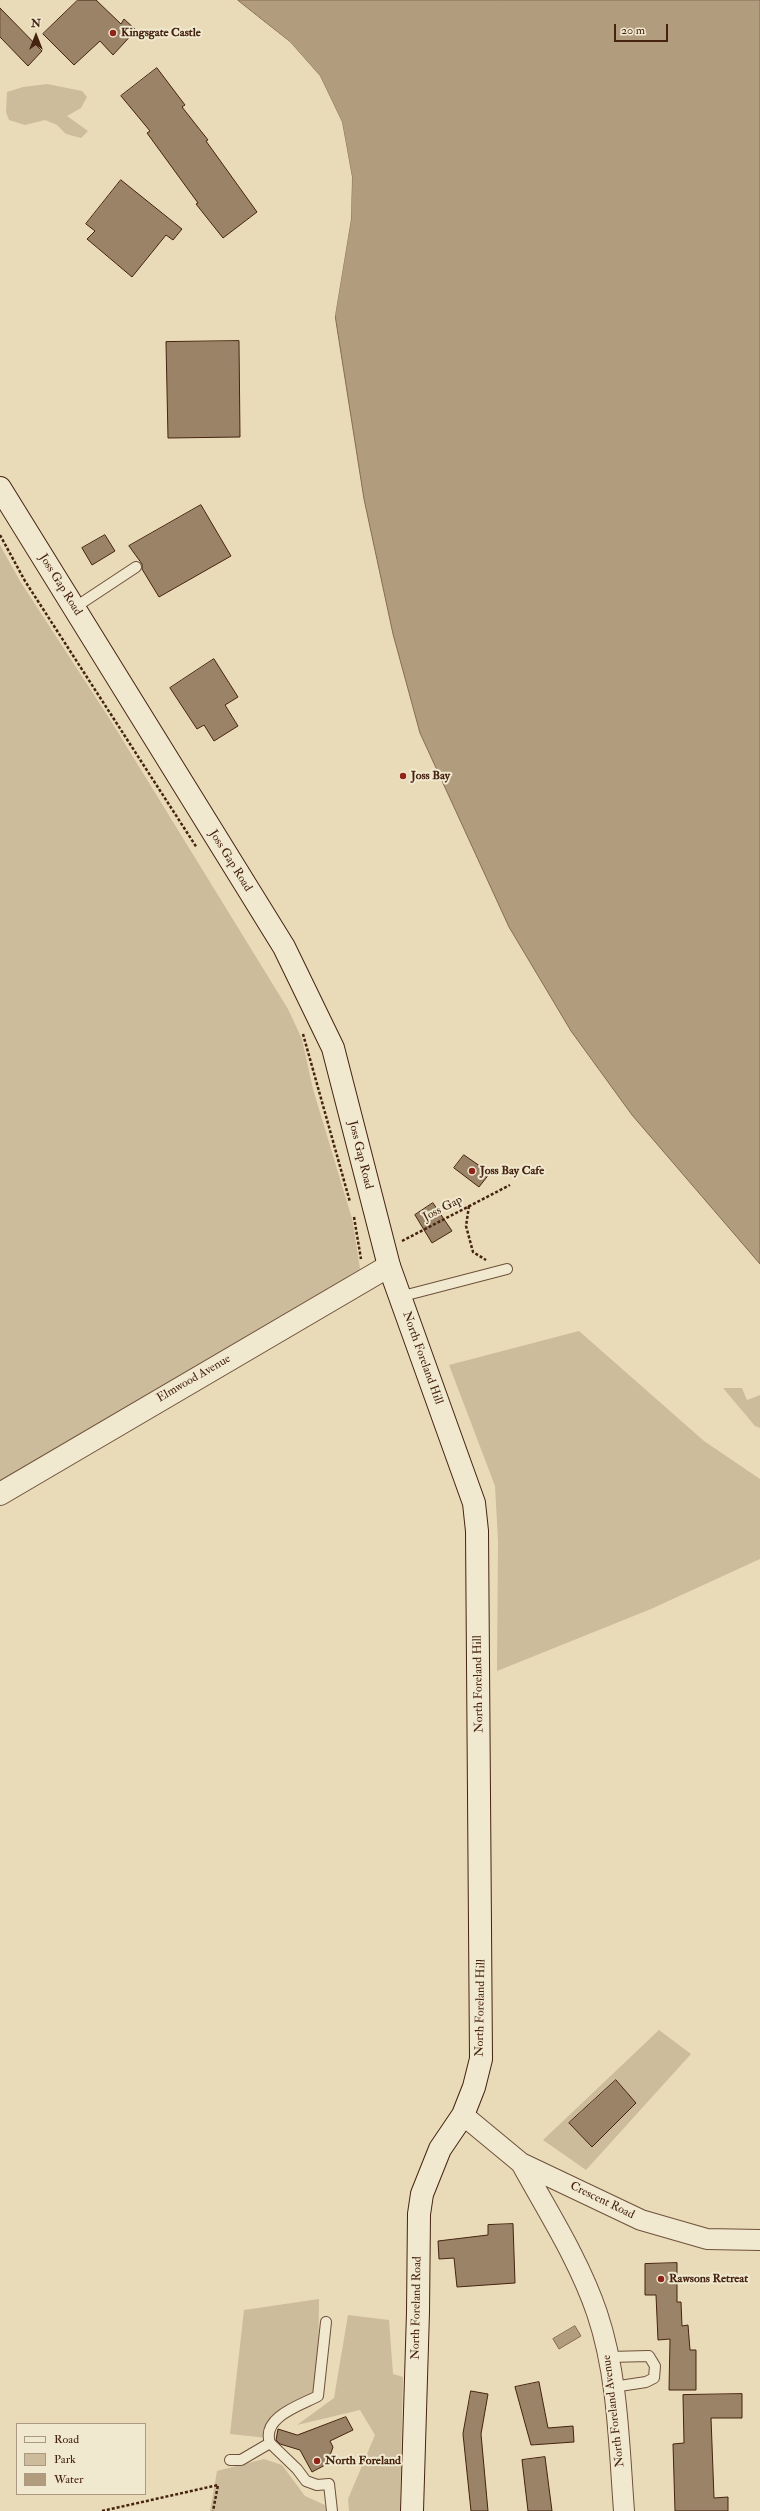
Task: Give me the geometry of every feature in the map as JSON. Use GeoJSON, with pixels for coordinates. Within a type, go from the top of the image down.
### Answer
{"type":"FeatureCollection","features":[{"type":"Feature","properties":{"kind":"main road","name":"Joss Gap Road"},"geometry":{"type":"LineString","coordinates":[[0,488],[284,947],[333,1048],[387,1258]]}},
{"type":"Feature","properties":{"kind":"main road","name":"Elmwood Avenue"},"geometry":{"type":"LineString","coordinates":[[0,1494],[369,1276],[387,1258]]}},
{"type":"Feature","properties":{"kind":"main road","name":"North Foreland Hill"},"geometry":{"type":"LineString","coordinates":[[387,1258],[399,1297],[468,1484],[478,1531],[482,2034],[481,2059],[474,2087],[463,2115]]}},
{"type":"Feature","properties":{"kind":"main road","name":"North Foreland Road"},"geometry":{"type":"LineString","coordinates":[[412,2511],[419,2214],[427,2176],[440,2149],[463,2115]]}},
{"type":"Feature","properties":{"kind":"street","name":"Crescent Road"},"geometry":{"type":"LineString","coordinates":[[463,2115],[522,2163],[641,2220],[707,2239],[760,2240]]}},
{"type":"Feature","properties":{"kind":"street","name":"North Foreland Avenue"},"geometry":{"type":"LineString","coordinates":[[522,2163],[576,2263],[597,2313],[608,2357],[613,2387],[624,2511]]}},
{"type":"Feature","properties":{"kind":"lane"},"geometry":{"type":"LineString","coordinates":[[74,608],[136,567]]}},
{"type":"Feature","properties":{"kind":"lane"},"geometry":{"type":"LineString","coordinates":[[399,1297],[507,1269]]}},
{"type":"Feature","properties":{"kind":"lane"},"geometry":{"type":"LineString","coordinates":[[326,2322],[318,2396],[281,2415],[271,2428],[268,2438],[270,2444],[297,2469],[306,2481],[317,2485],[329,2484],[332,2511]]}},
{"type":"Feature","properties":{"kind":"lane"},"geometry":{"type":"LineString","coordinates":[[608,2357],[649,2356],[656,2366],[654,2378],[650,2380],[613,2387]]}},
{"type":"Feature","properties":{"kind":"lane"},"geometry":{"type":"LineString","coordinates":[[230,2460],[241,2460],[270,2444]]}},
{"type":"Feature","properties":{"kind":"path"},"geometry":{"type":"LineString","coordinates":[[0,535],[25,580],[202,854]]}},
{"type":"Feature","properties":{"kind":"path"},"geometry":{"type":"LineString","coordinates":[[300,1028],[351,1206]]}},
{"type":"Feature","properties":{"kind":"path","name":"Joss Gap"},"geometry":{"type":"LineString","coordinates":[[387,1258],[470,1206],[510,1185]]}},
{"type":"Feature","properties":{"kind":"path"},"geometry":{"type":"LineString","coordinates":[[470,1206],[466,1226],[473,1252]]}},
{"type":"Feature","properties":{"kind":"path"},"geometry":{"type":"LineString","coordinates":[[354,1213],[361,1258],[369,1276]]}},
{"type":"Feature","properties":{"kind":"path"},"geometry":{"type":"LineString","coordinates":[[102,2511],[218,2485],[213,2511]]}},
{"type":"Feature","properties":{"kind":"green space"},"geometry":{"type":"Polygon","coordinates":[[[47,84],[82,91],[87,97],[81,108],[67,116],[88,131],[81,138],[66,134],[57,125],[45,120],[25,125],[9,120],[6,112],[7,92],[23,87],[47,84]]]}},
{"type":"Feature","properties":{"kind":"green space"},"geometry":{"type":"Polygon","coordinates":[[[0,545],[20,581],[111,721],[288,1009],[302,1039],[313,1089],[353,1222],[360,1269],[258,1333],[0,1481],[0,545]]]}},
{"type":"Feature","properties":{"kind":"green space"},"geometry":{"type":"Polygon","coordinates":[[[579,1331],[704,1441],[760,1479],[760,1559],[651,1609],[497,1671],[498,1541],[495,1486],[449,1365],[579,1331]]]}},
{"type":"Feature","properties":{"kind":"green space"},"geometry":{"type":"Polygon","coordinates":[[[723,1388],[742,1388],[747,1400],[760,1395],[760,1428],[755,1426],[723,1388]]]}},
{"type":"Feature","properties":{"kind":"green space"},"geometry":{"type":"Polygon","coordinates":[[[659,2030],[691,2054],[586,2170],[543,2140],[659,2030]],[[616,2080],[569,2122],[592,2147],[636,2103],[616,2080]]]}},
{"type":"Feature","properties":{"kind":"green space"},"geometry":{"type":"Polygon","coordinates":[[[319,2299],[318,2396],[273,2424],[268,2438],[230,2434],[244,2310],[319,2299]]]}},
{"type":"Feature","properties":{"kind":"green space"},"geometry":{"type":"Polygon","coordinates":[[[348,2315],[389,2320],[393,2374],[403,2377],[400,2511],[349,2511],[348,2499],[375,2435],[360,2410],[297,2425],[334,2398],[348,2315]]]}},
{"type":"Feature","properties":{"kind":"green space"},"geometry":{"type":"Polygon","coordinates":[[[264,2459],[282,2465],[305,2496],[325,2505],[326,2511],[210,2511],[217,2471],[264,2459]]]}},
{"type":"Feature","properties":{"kind":"water"},"geometry":{"type":"Polygon","coordinates":[[[238,0],[760,0],[760,1264],[632,1115],[571,1031],[509,927],[420,733],[393,634],[364,499],[335,315],[351,219],[352,177],[342,122],[320,76],[290,42],[238,0]]]}},
{"type":"Feature","properties":{"kind":"water"},"geometry":{"type":"Polygon","coordinates":[[[575,2326],[581,2336],[559,2349],[553,2339],[575,2326]]]}},
{"type":"Feature","properties":{"kind":"pier"},"geometry":{"type":"Polygon","coordinates":[[[236,0],[290,42],[320,76],[342,122],[352,177],[351,219],[334,322],[333,315],[349,218],[350,177],[340,122],[318,77],[289,43],[236,0]]]}},
{"type":"Feature","properties":{"kind":"building","name":"Kingsgate Castle"},"geometry":{"type":"Polygon","coordinates":[[[78,0],[96,0],[121,24],[124,19],[136,30],[113,55],[100,41],[74,65],[43,34],[78,0]]]}},
{"type":"Feature","properties":{"kind":"building"},"geometry":{"type":"Polygon","coordinates":[[[0,8],[42,51],[28,66],[0,37],[0,8]]]}},
{"type":"Feature","properties":{"kind":"building"},"geometry":{"type":"Polygon","coordinates":[[[157,68],[185,105],[182,107],[208,140],[206,141],[257,212],[223,238],[196,204],[198,203],[147,133],[150,131],[121,96],[157,68]]]}},
{"type":"Feature","properties":{"kind":"building"},"geometry":{"type":"Polygon","coordinates":[[[121,180],[182,229],[173,240],[166,235],[132,277],[87,239],[95,231],[86,224],[121,180]]]}},
{"type":"Feature","properties":{"kind":"building"},"geometry":{"type":"Polygon","coordinates":[[[239,341],[240,437],[168,438],[166,342],[239,341]]]}},
{"type":"Feature","properties":{"kind":"building"},"geometry":{"type":"Polygon","coordinates":[[[201,505],[231,556],[159,597],[142,569],[142,564],[129,546],[201,505]]]}},
{"type":"Feature","properties":{"kind":"building"},"geometry":{"type":"Polygon","coordinates":[[[105,535],[115,551],[92,565],[82,548],[105,535]]]}},
{"type":"Feature","properties":{"kind":"building"},"geometry":{"type":"Polygon","coordinates":[[[214,659],[238,697],[225,705],[238,726],[214,741],[204,725],[197,729],[170,688],[214,659]]]}},
{"type":"Feature","properties":{"kind":"building"},"geometry":{"type":"Polygon","coordinates":[[[464,1155],[490,1173],[479,1187],[454,1168],[464,1155]]]}},
{"type":"Feature","properties":{"kind":"building"},"geometry":{"type":"Polygon","coordinates":[[[433,1203],[452,1231],[432,1243],[415,1215],[433,1203]]]}},
{"type":"Feature","properties":{"kind":"building"},"geometry":{"type":"Polygon","coordinates":[[[616,2080],[636,2103],[592,2147],[569,2123],[616,2080]]]}},
{"type":"Feature","properties":{"kind":"building"},"geometry":{"type":"Polygon","coordinates":[[[513,2224],[515,2283],[457,2287],[454,2258],[439,2259],[438,2241],[488,2235],[488,2225],[513,2224]]]}},
{"type":"Feature","properties":{"kind":"building"},"geometry":{"type":"Polygon","coordinates":[[[677,2263],[677,2302],[681,2302],[682,2326],[688,2325],[690,2350],[696,2350],[696,2390],[669,2390],[670,2339],[658,2340],[656,2295],[645,2295],[645,2264],[677,2263]]]}},
{"type":"Feature","properties":{"kind":"building"},"geometry":{"type":"Polygon","coordinates":[[[539,2382],[548,2428],[573,2426],[574,2442],[531,2445],[515,2387],[539,2382]]]}},
{"type":"Feature","properties":{"kind":"building"},"geometry":{"type":"Polygon","coordinates":[[[471,2391],[488,2394],[481,2434],[488,2511],[471,2511],[463,2434],[471,2391]]]}},
{"type":"Feature","properties":{"kind":"building"},"geometry":{"type":"Polygon","coordinates":[[[742,2394],[742,2418],[711,2418],[714,2498],[728,2497],[728,2511],[675,2511],[673,2444],[684,2443],[683,2395],[742,2394]]]}},
{"type":"Feature","properties":{"kind":"building"},"geometry":{"type":"Polygon","coordinates":[[[346,2417],[353,2430],[330,2441],[333,2447],[327,2464],[312,2472],[300,2450],[280,2444],[276,2440],[278,2429],[297,2435],[346,2417]]]}},
{"type":"Feature","properties":{"kind":"building"},"geometry":{"type":"Polygon","coordinates":[[[545,2457],[552,2511],[528,2511],[522,2460],[545,2457]]]}},
{"type":"Feature","properties":{"kind":"place","name":"Kingsgate Castle"},"geometry":{"type":"Point","coordinates":[113,33]}},
{"type":"Feature","properties":{"kind":"place","name":"Joss Bay"},"geometry":{"type":"Point","coordinates":[403,776]}},
{"type":"Feature","properties":{"kind":"place","name":"Joss Bay Cafe"},"geometry":{"type":"Point","coordinates":[472,1171]}},
{"type":"Feature","properties":{"kind":"place","name":"Rawsons Retreat"},"geometry":{"type":"Point","coordinates":[661,2279]}},
{"type":"Feature","properties":{"kind":"place","name":"North Foreland"},"geometry":{"type":"Point","coordinates":[317,2461]}}]}
